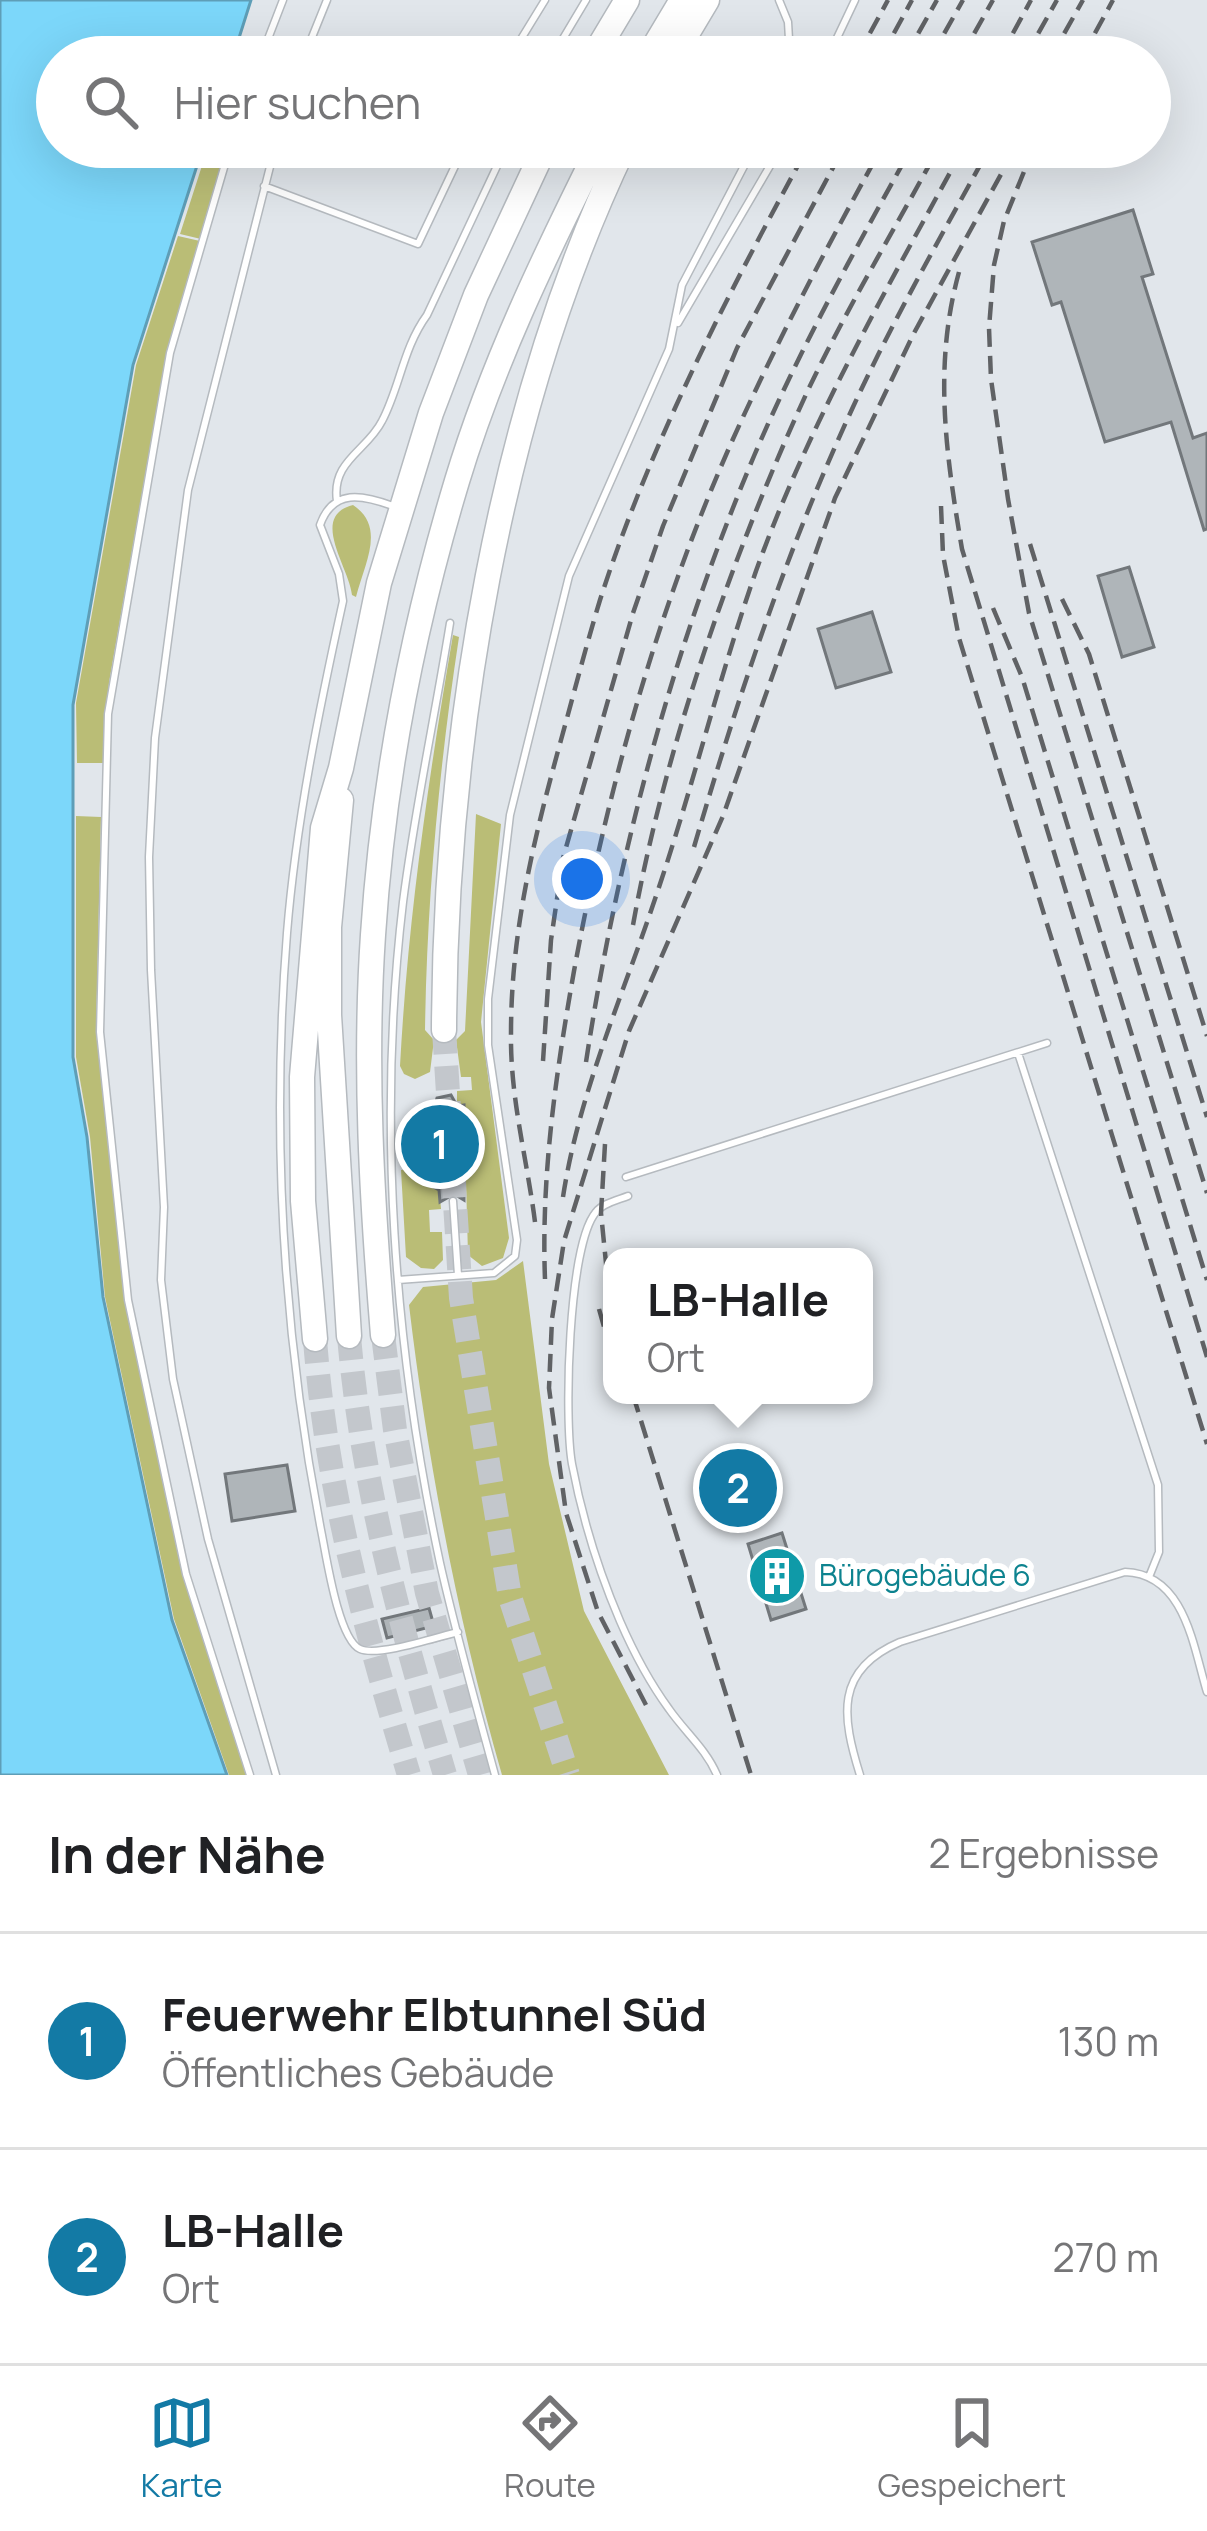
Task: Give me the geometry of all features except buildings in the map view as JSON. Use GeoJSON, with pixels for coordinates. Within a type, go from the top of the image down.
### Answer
{"type":"FeatureCollection","features":[{"type":"Feature","properties":{"kind":"highway"},"geometry":{"type":"LineString","coordinates":[[606,36],[627,0]]}},
{"type":"Feature","properties":{"kind":"highway"},"geometry":{"type":"LineString","coordinates":[[661,36],[682,0]]}},
{"type":"Feature","properties":{"kind":"highway"},"geometry":{"type":"LineString","coordinates":[[686,36],[707,0]]}},
{"type":"Feature","properties":{"kind":"highway"},"geometry":{"type":"LineString","coordinates":[[315,1339],[303,1201],[302,1077],[323,828],[341,767],[366,640],[431,412],[469,313],[535,168]]}},
{"type":"Feature","properties":{"kind":"highway"},"geometry":{"type":"LineString","coordinates":[[383,1335],[370,1076],[378,875],[397,742],[426,598],[458,478],[539,268],[589,168]]}},
{"type":"Feature","properties":{"kind":"highway"},"geometry":{"type":"LineString","coordinates":[[444,1030],[451,850],[468,696],[492,558],[554,329],[575,262],[614,168]]}},
{"type":"Feature","properties":{"kind":"highway"},"geometry":{"type":"LineString","coordinates":[[507,344],[610,177]]}},
{"type":"Feature","properties":{"kind":"highway"},"geometry":{"type":"LineString","coordinates":[[341,767],[340,833],[329,927],[329,1015],[349,1336]]}},
{"type":"Feature","properties":{"kind":"lane"},"geometry":{"type":"LineString","coordinates":[[269,36],[284,0]]}},
{"type":"Feature","properties":{"kind":"lane"},"geometry":{"type":"LineString","coordinates":[[312,36],[327,0]]}},
{"type":"Feature","properties":{"kind":"lane"},"geometry":{"type":"LineString","coordinates":[[523,36],[545,0]]}},
{"type":"Feature","properties":{"kind":"lane"},"geometry":{"type":"LineString","coordinates":[[565,36],[586,0]]}},
{"type":"Feature","properties":{"kind":"lane"},"geometry":{"type":"LineString","coordinates":[[779,0],[789,36]]}},
{"type":"Feature","properties":{"kind":"lane"},"geometry":{"type":"LineString","coordinates":[[838,36],[855,0]]}},
{"type":"Feature","properties":{"kind":"lane"},"geometry":{"type":"LineString","coordinates":[[224,168],[170,353],[108,714],[100,1032],[128,1300],[186,1574],[250,1775]]}},
{"type":"Feature","properties":{"kind":"lane"},"geometry":{"type":"LineString","coordinates":[[269,168],[188,490],[155,738],[149,857],[164,1207],[161,1280],[173,1379],[208,1539],[275,1775]]}},
{"type":"Feature","properties":{"kind":"lane"},"geometry":{"type":"LineString","coordinates":[[264,186],[418,244],[454,168]]}},
{"type":"Feature","properties":{"kind":"lane"},"geometry":{"type":"LineString","coordinates":[[458,1632],[377,1651],[361,1649],[350,1640],[328,1568],[310,1475],[290,1327],[280,1120],[287,932],[300,832],[343,601],[339,574],[321,534],[322,518],[337,501],[340,471],[380,426],[416,330],[496,168]]}},
{"type":"Feature","properties":{"kind":"lane"},"geometry":{"type":"LineString","coordinates":[[676,326],[682,285],[743,168]]}},
{"type":"Feature","properties":{"kind":"lane"},"geometry":{"type":"LineString","coordinates":[[398,1280],[503,1268],[517,1249],[488,1045],[488,999],[510,815],[569,576],[676,326],[769,168]]}},
{"type":"Feature","properties":{"kind":"lane"},"geometry":{"type":"LineString","coordinates":[[337,501],[366,496],[402,509]]}},
{"type":"Feature","properties":{"kind":"lane"},"geometry":{"type":"LineString","coordinates":[[450,623],[425,750],[403,904],[394,1033],[392,1169],[398,1280],[418,1446],[495,1775]]}},
{"type":"Feature","properties":{"kind":"lane"},"geometry":{"type":"LineString","coordinates":[[626,1177],[1047,1043]]}},
{"type":"Feature","properties":{"kind":"lane"},"geometry":{"type":"LineString","coordinates":[[1018,1053],[1157,1485],[1159,1552],[1149,1576]]}},
{"type":"Feature","properties":{"kind":"lane"},"geometry":{"type":"LineString","coordinates":[[628,1196],[594,1214],[575,1286],[568,1417],[572,1464],[596,1556],[621,1624],[669,1710],[701,1746],[717,1775]]}},
{"type":"Feature","properties":{"kind":"lane"},"geometry":{"type":"LineString","coordinates":[[453,1202],[458,1276]]}},
{"type":"Feature","properties":{"kind":"lane"},"geometry":{"type":"LineString","coordinates":[[860,1775],[845,1712],[860,1670],[883,1649],[1126,1572],[1149,1576],[1179,1605],[1207,1692]]}},
{"type":"Feature","properties":{"kind":"green space"},"geometry":{"type":"Polygon","coordinates":[[[201,168],[221,168],[201,239],[180,234],[201,168]]]}},
{"type":"Feature","properties":{"kind":"green space"},"geometry":{"type":"Polygon","coordinates":[[[178,236],[200,241],[166,356],[109,683],[103,763],[77,763],[76,703],[136,365],[178,236]]]}},
{"type":"Feature","properties":{"kind":"green space"},"geometry":{"type":"Polygon","coordinates":[[[353,505],[369,524],[371,535],[356,597],[333,531],[340,511],[353,505]]]}},
{"type":"Feature","properties":{"kind":"green space"},"geometry":{"type":"Polygon","coordinates":[[[453,635],[459,637],[428,931],[425,1030],[434,1040],[430,1072],[415,1079],[400,1066],[408,957],[453,635]]]}},
{"type":"Feature","properties":{"kind":"green space"},"geometry":{"type":"Polygon","coordinates":[[[476,814],[501,824],[481,1022],[509,1238],[503,1258],[482,1266],[468,1255],[464,1106],[457,1106],[457,1091],[472,1090],[471,1077],[461,1077],[456,1040],[465,1031],[476,814]]]}},
{"type":"Feature","properties":{"kind":"green space"},"geometry":{"type":"Polygon","coordinates":[[[76,816],[101,817],[96,1032],[128,1315],[184,1574],[248,1775],[229,1775],[174,1619],[105,1297],[90,1137],[76,1057],[76,816]]]}},
{"type":"Feature","properties":{"kind":"green space"},"geometry":{"type":"Polygon","coordinates":[[[408,1169],[422,1181],[439,1185],[441,1209],[429,1210],[430,1232],[442,1232],[443,1260],[434,1269],[421,1268],[406,1257],[401,1170],[408,1169]]]}},
{"type":"Feature","properties":{"kind":"green space"},"geometry":{"type":"Polygon","coordinates":[[[523,1261],[549,1464],[584,1611],[669,1775],[502,1775],[446,1542],[409,1305],[423,1287],[496,1280],[523,1261]]]}},
{"type":"Feature","properties":{"kind":"water"},"geometry":{"type":"Polygon","coordinates":[[[0,0],[251,0],[240,36],[36,36],[36,168],[196,168],[133,365],[73,705],[73,1057],[87,1137],[103,1297],[172,1620],[227,1775],[0,1775],[0,0]]]}},
{"type":"Feature","properties":{"kind":"tunnel"},"geometry":{"type":"LineString","coordinates":[[444,1030],[461,1298],[510,1597],[568,1775]]}},
{"type":"Feature","properties":{"kind":"tunnel"},"geometry":{"type":"LineString","coordinates":[[383,1335],[395,1430],[427,1593],[480,1775]]}},
{"type":"Feature","properties":{"kind":"tunnel"},"geometry":{"type":"LineString","coordinates":[[349,1336],[374,1503],[445,1775]]}},
{"type":"Feature","properties":{"kind":"tunnel"},"geometry":{"type":"LineString","coordinates":[[315,1339],[338,1505],[409,1775]]}},
{"type":"Feature","properties":{"kind":"railway"},"geometry":{"type":"LineString","coordinates":[[868,36],[888,0]]}},
{"type":"Feature","properties":{"kind":"railway"},"geometry":{"type":"LineString","coordinates":[[892,36],[912,0]]}},
{"type":"Feature","properties":{"kind":"railway"},"geometry":{"type":"LineString","coordinates":[[917,36],[937,0]]}},
{"type":"Feature","properties":{"kind":"railway"},"geometry":{"type":"LineString","coordinates":[[943,36],[963,0]]}},
{"type":"Feature","properties":{"kind":"railway"},"geometry":{"type":"LineString","coordinates":[[973,36],[993,0]]}},
{"type":"Feature","properties":{"kind":"railway"},"geometry":{"type":"LineString","coordinates":[[1011,36],[1031,0]]}},
{"type":"Feature","properties":{"kind":"railway"},"geometry":{"type":"LineString","coordinates":[[1037,36],[1057,0]]}},
{"type":"Feature","properties":{"kind":"railway"},"geometry":{"type":"LineString","coordinates":[[1063,36],[1083,0]]}},
{"type":"Feature","properties":{"kind":"railway"},"geometry":{"type":"LineString","coordinates":[[1093,36],[1113,0]]}},
{"type":"Feature","properties":{"kind":"railway"},"geometry":{"type":"LineString","coordinates":[[535,1222],[516,1105],[511,1033],[520,921],[542,813],[620,541],[667,425],[797,168]]}},
{"type":"Feature","properties":{"kind":"railway"},"geometry":{"type":"LineString","coordinates":[[543,1061],[551,940],[563,858],[633,613],[663,526],[737,348],[833,168]]}},
{"type":"Feature","properties":{"kind":"railway"},"geometry":{"type":"LineString","coordinates":[[545,1279],[548,1163],[567,1009],[602,836],[638,700],[681,568],[733,439],[871,168]]}},
{"type":"Feature","properties":{"kind":"railway"},"geometry":{"type":"LineString","coordinates":[[586,1062],[632,830],[698,604],[754,456],[790,377],[900,168]]}},
{"type":"Feature","properties":{"kind":"railway"},"geometry":{"type":"LineString","coordinates":[[633,925],[683,720],[754,516],[824,357],[927,168]]}},
{"type":"Feature","properties":{"kind":"railway"},"geometry":{"type":"LineString","coordinates":[[563,1197],[591,1081],[670,853],[756,571],[825,408],[953,168]]}},
{"type":"Feature","properties":{"kind":"railway"},"geometry":{"type":"LineString","coordinates":[[694,847],[765,624],[806,515],[885,341],[978,168]]}},
{"type":"Feature","properties":{"kind":"railway"},"geometry":{"type":"LineString","coordinates":[[646,1705],[598,1612],[566,1513],[549,1388],[552,1319],[564,1241],[629,1031],[723,816],[835,498],[914,333],[1004,168]]}},
{"type":"Feature","properties":{"kind":"railway"},"geometry":{"type":"LineString","coordinates":[[1025,168],[1004,221],[994,265],[989,328],[991,379],[1008,499],[1029,613],[1207,1193]]}},
{"type":"Feature","properties":{"kind":"railway"},"geometry":{"type":"LineString","coordinates":[[959,272],[944,376],[947,445],[962,549],[1207,1357]]}},
{"type":"Feature","properties":{"kind":"railway"},"geometry":{"type":"LineString","coordinates":[[941,506],[943,555],[959,638],[1207,1444]]}},
{"type":"Feature","properties":{"kind":"railway"},"geometry":{"type":"LineString","coordinates":[[1030,544],[1207,1117]]}},
{"type":"Feature","properties":{"kind":"railway"},"geometry":{"type":"LineString","coordinates":[[1062,599],[1089,654],[1207,1036]]}},
{"type":"Feature","properties":{"kind":"railway"},"geometry":{"type":"LineString","coordinates":[[993,608],[1022,677],[1207,1280]]}},
{"type":"Feature","properties":{"kind":"railway"},"geometry":{"type":"LineString","coordinates":[[604,1248],[601,1213],[605,1144]]}},
{"type":"Feature","properties":{"kind":"railway"},"geometry":{"type":"LineString","coordinates":[[599,1309],[603,1323]]}},
{"type":"Feature","properties":{"kind":"railway"},"geometry":{"type":"LineString","coordinates":[[636,1404],[751,1775]]}},
{"type":"Feature","properties":{"kind":"place","name":"Feuerwehr Elbtunnel Süd"},"geometry":{"type":"Point","coordinates":[440,1144]}},
{"type":"Feature","properties":{"kind":"place","name":"LB-Halle"},"geometry":{"type":"Point","coordinates":[738,1488]}},
{"type":"Feature","properties":{"kind":"place","name":"Bürogebäude 6"},"geometry":{"type":"Point","coordinates":[777,1576]}}]}
